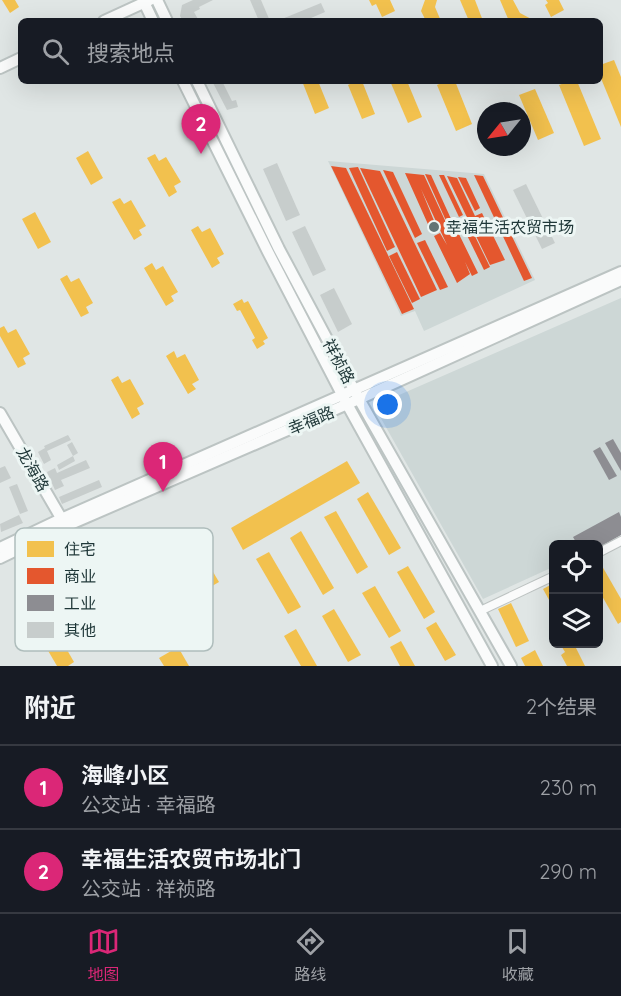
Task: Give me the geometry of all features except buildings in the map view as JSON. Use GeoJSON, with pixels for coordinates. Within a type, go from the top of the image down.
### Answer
{"type":"FeatureCollection","features":[{"type":"Feature","properties":{"kind":"street"},"geometry":{"type":"LineString","coordinates":[[157,0],[166,18]]}},
{"type":"Feature","properties":{"kind":"street"},"geometry":{"type":"LineString","coordinates":[[110,18],[146,1],[152,18]]}},
{"type":"Feature","properties":{"kind":"street"},"geometry":{"type":"LineString","coordinates":[[0,68],[18,59]]}},
{"type":"Feature","properties":{"kind":"street","name":"祥祯路"},"geometry":{"type":"LineString","coordinates":[[184,84],[345,400],[492,666]]}},
{"type":"Feature","properties":{"kind":"street","name":"祥祯路"},"geometry":{"type":"LineString","coordinates":[[197,84],[279,249],[357,394],[511,666]]}},
{"type":"Feature","properties":{"kind":"street","name":"幸福路"},"geometry":{"type":"LineString","coordinates":[[48,528],[345,400],[621,272]]}},
{"type":"Feature","properties":{"kind":"street","name":"幸福路"},"geometry":{"type":"LineString","coordinates":[[357,394],[621,280]]}},
{"type":"Feature","properties":{"kind":"street","name":"龙海路"},"geometry":{"type":"LineString","coordinates":[[0,413],[63,522]]}},
{"type":"Feature","properties":{"kind":"street","name":"幸福路"},"geometry":{"type":"LineString","coordinates":[[52,528],[63,522]]}},
{"type":"Feature","properties":{"kind":"street"},"geometry":{"type":"LineString","coordinates":[[603,551],[621,541]]}},
{"type":"Feature","properties":{"kind":"street","name":"幸福路"},"geometry":{"type":"LineString","coordinates":[[0,548],[15,542]]}},
{"type":"Feature","properties":{"kind":"street","name":"幸福路"},"geometry":{"type":"LineString","coordinates":[[0,558],[15,549]]}},
{"type":"Feature","properties":{"kind":"street"},"geometry":{"type":"LineString","coordinates":[[480,611],[549,578]]}},
{"type":"Feature","properties":{"kind":"shaded area","name":"幸福生活农贸市场"},"geometry":{"type":"Polygon","coordinates":[[[328,161],[484,174],[535,280],[424,331],[415,311],[401,316],[328,161]]]}},
{"type":"Feature","properties":{"kind":"shaded area"},"geometry":{"type":"Polygon","coordinates":[[[621,298],[621,530],[603,540],[549,540],[549,569],[483,599],[374,406],[621,298]]]}},
{"type":"Feature","properties":{"kind":"place","name":"幸福生活农贸市场北门"},"geometry":{"type":"Point","coordinates":[201,154]}},
{"type":"Feature","properties":{"kind":"place","name":"幸福生活农贸市场"},"geometry":{"type":"Point","coordinates":[434,227]}},
{"type":"Feature","properties":{"kind":"place","name":"海峰小区"},"geometry":{"type":"Point","coordinates":[163,492]}}]}
